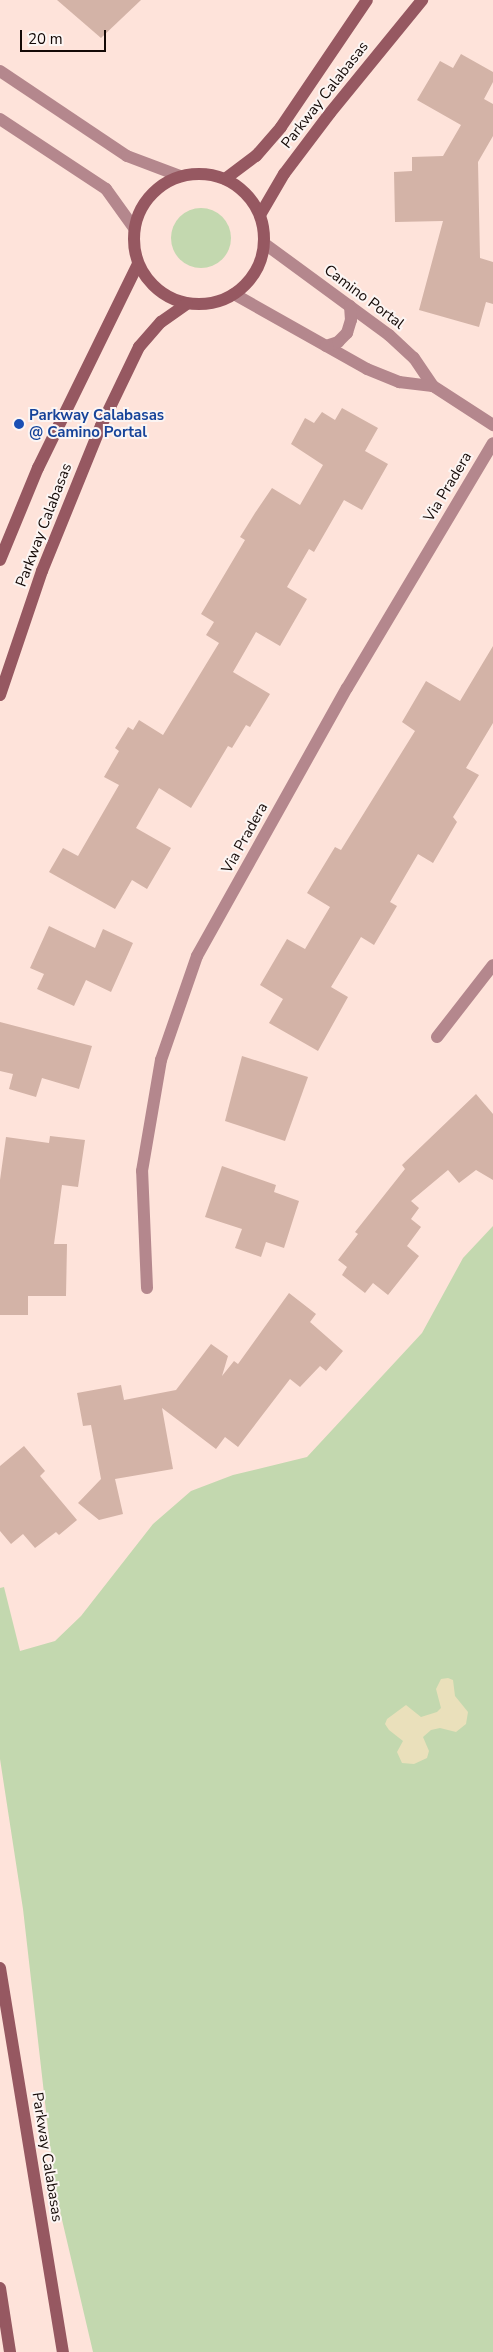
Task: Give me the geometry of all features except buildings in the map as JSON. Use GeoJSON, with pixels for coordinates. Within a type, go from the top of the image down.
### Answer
{"type":"FeatureCollection","features":[{"type":"Feature","properties":{"kind":"street","name":"Parkway Calabasas"},"geometry":{"type":"LineString","coordinates":[[225,179],[256,156],[281,127],[367,0]]}},
{"type":"Feature","properties":{"kind":"street","name":"Parkway Calabasas"},"geometry":{"type":"LineString","coordinates":[[260,215],[284,174],[330,112],[422,0]]}},
{"type":"Feature","properties":{"kind":"street"},"geometry":{"type":"LineString","coordinates":[[0,71],[127,156],[180,176],[206,174],[225,179],[240,188],[260,215],[265,244],[254,274],[234,294],[206,305],[186,304],[166,297],[155,288],[138,264],[133,246],[134,228],[140,210],[151,194],[180,176]]}},
{"type":"Feature","properties":{"kind":"street"},"geometry":{"type":"LineString","coordinates":[[0,119],[106,189],[134,228]]}},
{"type":"Feature","properties":{"kind":"street","name":"Camino Portal"},"geometry":{"type":"LineString","coordinates":[[265,244],[350,306],[414,358],[433,386],[493,425]]}},
{"type":"Feature","properties":{"kind":"street","name":"Parkway Calabasas"},"geometry":{"type":"LineString","coordinates":[[0,560],[38,468],[138,264]]}},
{"type":"Feature","properties":{"kind":"street","name":"Camino Portal"},"geometry":{"type":"LineString","coordinates":[[234,294],[326,346],[399,382],[433,386]]}},
{"type":"Feature","properties":{"kind":"street","name":"Parkway Calabasas"},"geometry":{"type":"LineString","coordinates":[[0,695],[42,571],[101,426],[139,347],[161,322],[186,304]]}},
{"type":"Feature","properties":{"kind":"street"},"geometry":{"type":"LineString","coordinates":[[326,346],[338,342],[348,333],[352,320],[350,306]]}},
{"type":"Feature","properties":{"kind":"street","name":"Via Pradera"},"geometry":{"type":"LineString","coordinates":[[146,1288],[142,1171],[161,1060],[197,956],[347,688],[493,443]]}},
{"type":"Feature","properties":{"kind":"street"},"geometry":{"type":"LineString","coordinates":[[437,1037],[493,965]]}},
{"type":"Feature","properties":{"kind":"street","name":"Parkway Calabasas"},"geometry":{"type":"LineString","coordinates":[[0,1968],[63,2352]]}},
{"type":"Feature","properties":{"kind":"street"},"geometry":{"type":"LineString","coordinates":[[0,2288],[10,2352]]}},
{"type":"Feature","properties":{"kind":"green space"},"geometry":{"type":"Polygon","coordinates":[[[201,208],[217,213],[222,217],[226,222],[231,238],[226,254],[222,259],[217,263],[201,268],[185,263],[180,259],[176,254],[171,238],[176,222],[180,217],[185,213],[201,208]]]}},
{"type":"Feature","properties":{"kind":"green space"},"geometry":{"type":"Polygon","coordinates":[[[493,1226],[493,2352],[93,2352],[55,2190],[23,1909],[0,1759],[0,1588],[4,1587],[20,1651],[55,1641],[81,1616],[153,1524],[191,1491],[233,1475],[307,1457],[422,1333],[463,1258],[493,1226]]]}},
{"type":"Feature","properties":{"kind":"sand"},"geometry":{"type":"Polygon","coordinates":[[[448,1678],[453,1680],[455,1696],[468,1712],[466,1724],[456,1732],[440,1728],[431,1730],[423,1737],[429,1751],[427,1758],[414,1764],[402,1763],[397,1752],[403,1741],[389,1730],[385,1724],[387,1719],[406,1705],[421,1717],[437,1712],[441,1708],[436,1689],[441,1679],[448,1678]]]}},
{"type":"Feature","properties":{"kind":"place","name":"Parkway Calabasas @ Camino Portal"},"geometry":{"type":"Point","coordinates":[19,424]}}]}
